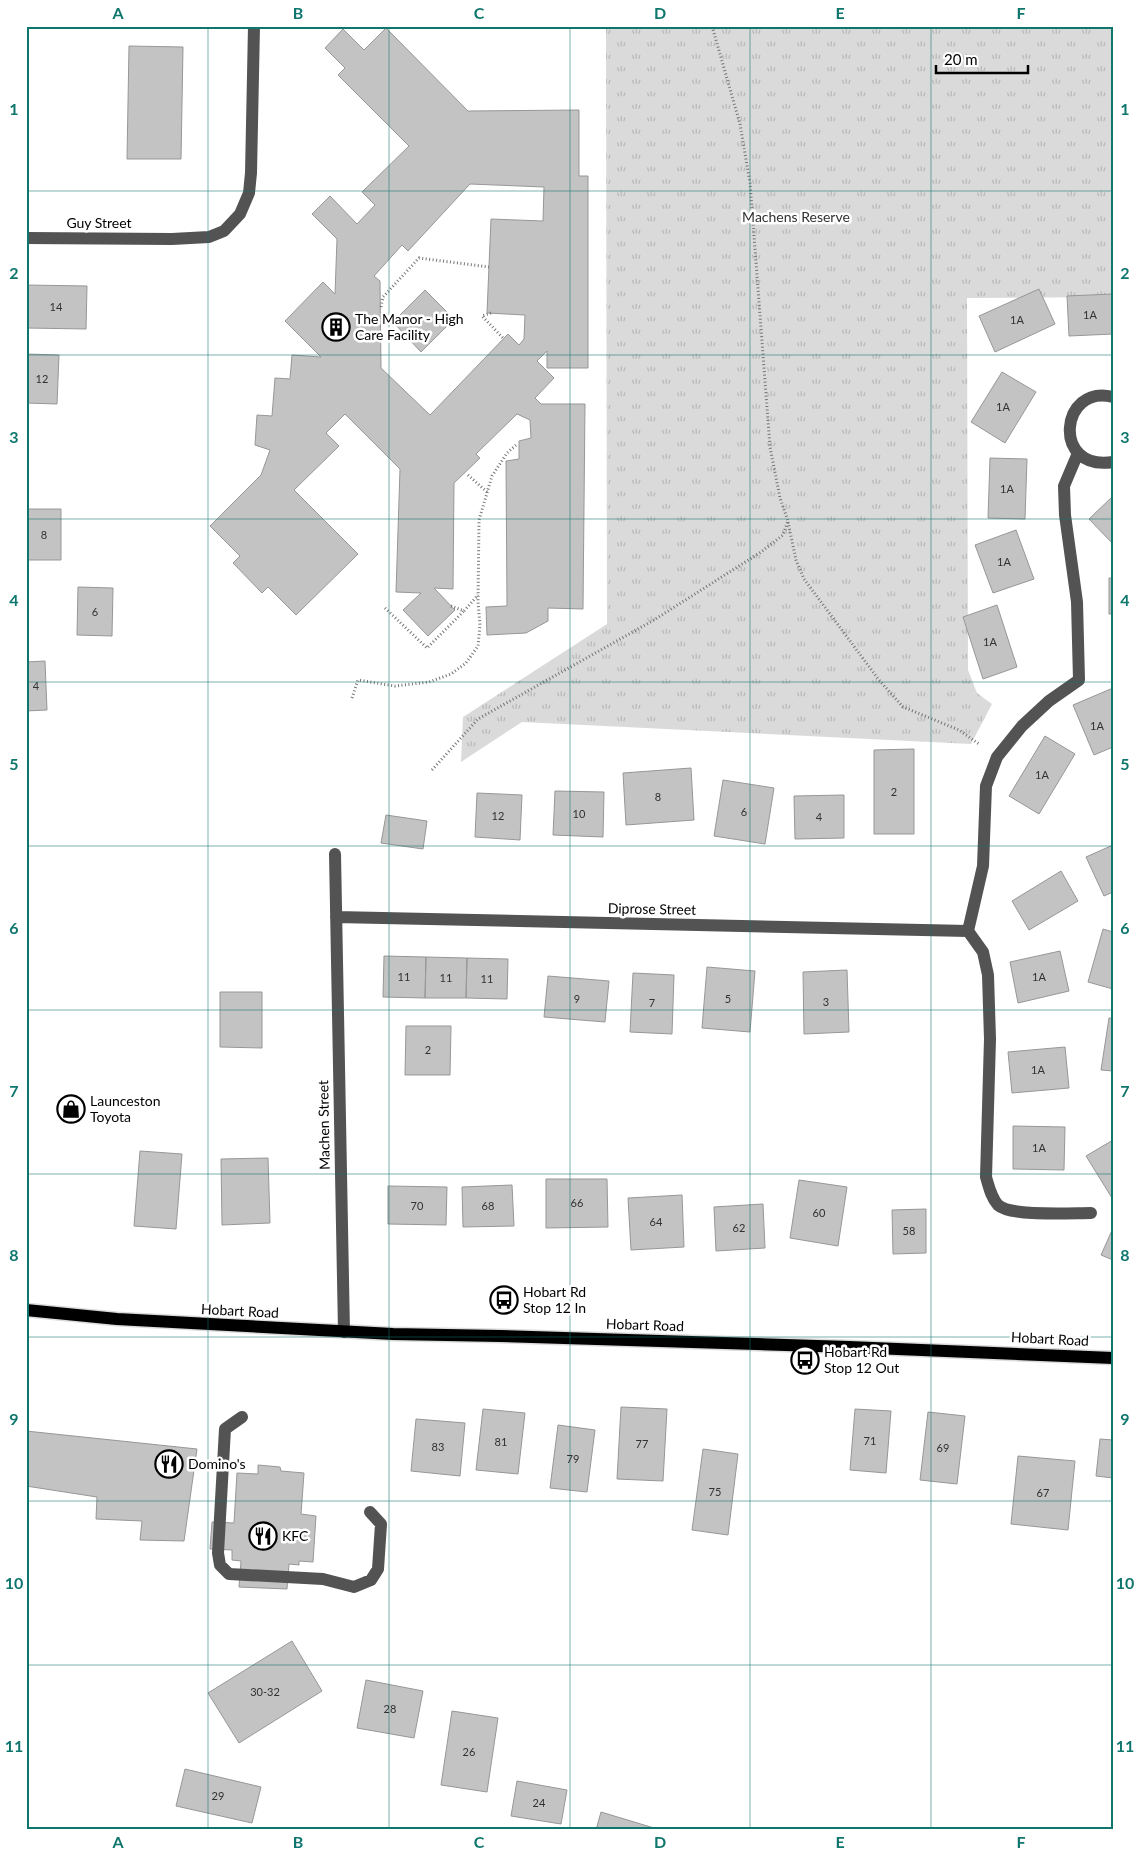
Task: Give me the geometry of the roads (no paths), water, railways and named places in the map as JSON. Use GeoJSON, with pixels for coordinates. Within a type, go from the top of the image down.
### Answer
{"type":"FeatureCollection","features":[{"type":"Feature","properties":{"kind":"main road","name":"Hobart Road"},"geometry":{"type":"LineString","coordinates":[[26,1310],[117,1319],[344,1332],[956,1350],[1113,1358]]}},
{"type":"Feature","properties":{"kind":"street","name":"Guy Street"},"geometry":{"type":"LineString","coordinates":[[26,238],[172,239],[209,237],[224,230],[240,214],[249,193],[254,26]]}},
{"type":"Feature","properties":{"kind":"street"},"geometry":{"type":"LineString","coordinates":[[1113,397],[1099,396],[1088,399],[1078,406],[1072,416],[1069,427],[1070,439],[1082,457],[1092,462],[1103,464],[1113,462]]}},
{"type":"Feature","properties":{"kind":"street"},"geometry":{"type":"LineString","coordinates":[[1078,453],[1064,486],[1065,515],[1077,602],[1079,680],[1049,702],[1029,720],[997,757],[986,786],[983,866],[968,930],[983,952],[988,975],[990,1039],[986,1177],[991,1195],[999,1206],[1016,1212],[1091,1213]]}},
{"type":"Feature","properties":{"kind":"street","name":"Machen Street"},"geometry":{"type":"LineString","coordinates":[[335,854],[344,1332]]}},
{"type":"Feature","properties":{"kind":"street","name":"Diprose Street"},"geometry":{"type":"LineString","coordinates":[[336,917],[968,930]]}},
{"type":"Feature","properties":{"kind":"street"},"geometry":{"type":"LineString","coordinates":[[242,1417],[225,1429],[218,1553],[220,1565],[229,1574],[323,1579],[354,1587],[371,1580],[378,1569],[381,1524],[370,1512]]}},
{"type":"Feature","properties":{"kind":"place","name":"The Manor - High Care Facility"},"geometry":{"type":"Point","coordinates":[336,327]}},
{"type":"Feature","properties":{"kind":"place","name":"Launceston Toyota"},"geometry":{"type":"Point","coordinates":[71,1109]}},
{"type":"Feature","properties":{"kind":"place","name":"Hobart Rd Stop 12 In"},"geometry":{"type":"Point","coordinates":[504,1300]}},
{"type":"Feature","properties":{"kind":"place","name":"Hobart Rd Stop 12 Out"},"geometry":{"type":"Point","coordinates":[805,1360]}},
{"type":"Feature","properties":{"kind":"place","name":"Domino's"},"geometry":{"type":"Point","coordinates":[169,1464]}},
{"type":"Feature","properties":{"kind":"place","name":"KFC"},"geometry":{"type":"Point","coordinates":[263,1536]}},
{"type":"Feature","properties":{"kind":"park label","name":"Machens Reserve"},"geometry":{"type":"Point","coordinates":[796,217]}}]}
